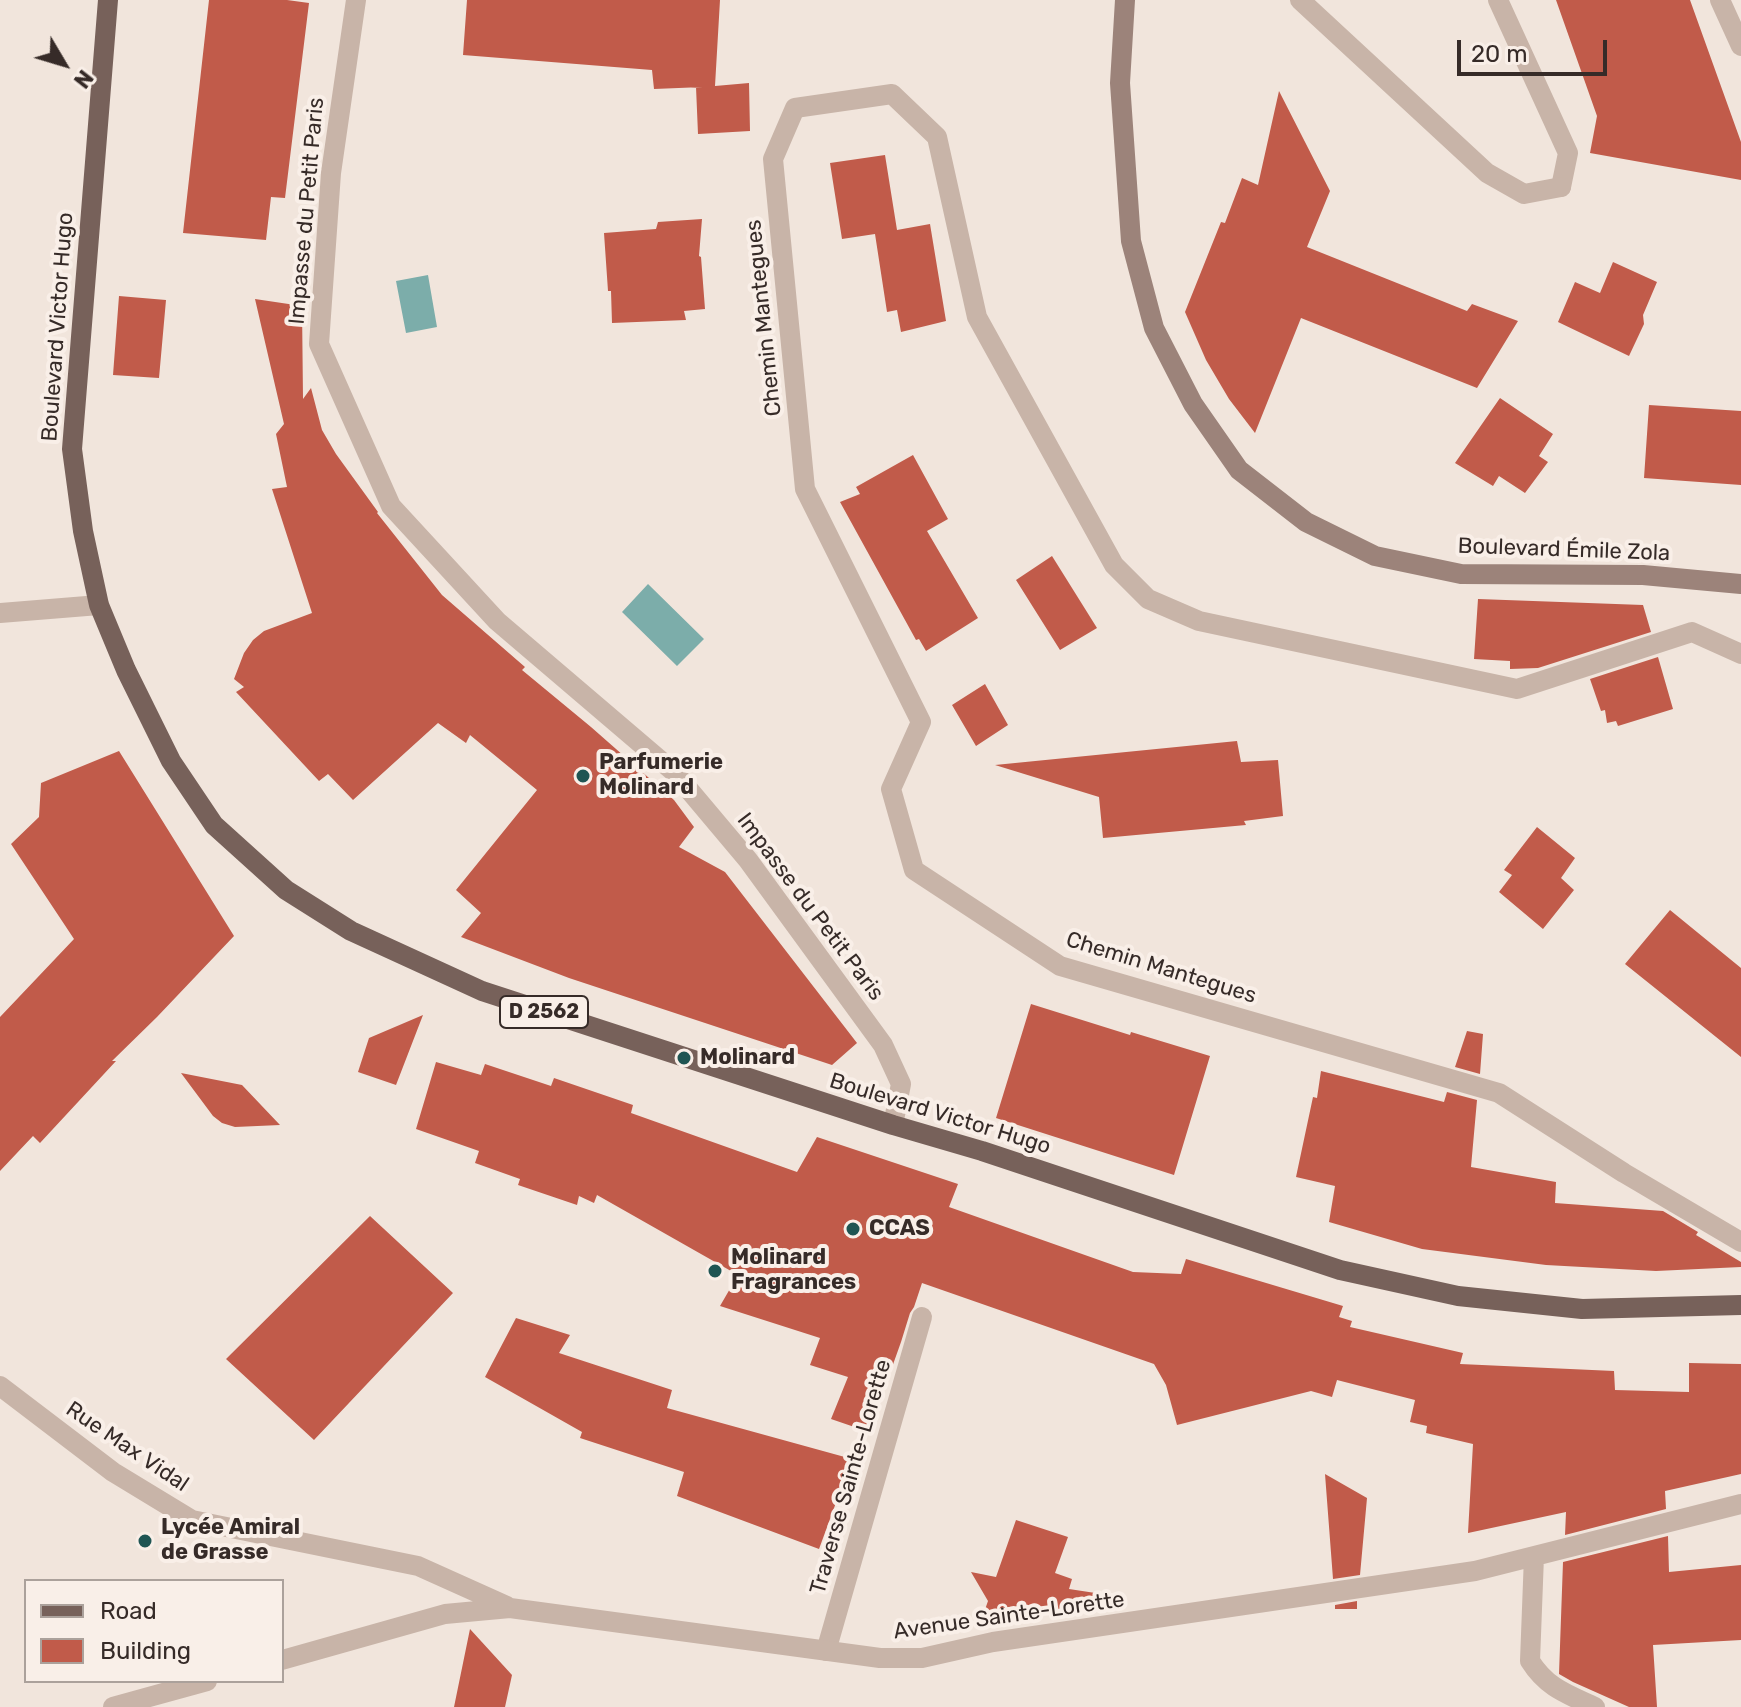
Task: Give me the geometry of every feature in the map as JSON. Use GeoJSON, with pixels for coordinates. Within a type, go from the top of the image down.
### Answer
{"type":"FeatureCollection","features":[{"type":"Feature","properties":{"kind":"main road","name":"Boulevard Victor Hugo"},"geometry":{"type":"LineString","coordinates":[[108,0],[72,449],[83,531],[99,605],[126,670],[171,761],[214,825],[286,890],[351,931],[482,991],[982,1151],[1340,1270],[1458,1296],[1582,1309],[1741,1305]]}},
{"type":"Feature","properties":{"kind":"main road","name":"Boulevard Émile Zola"},"geometry":{"type":"LineString","coordinates":[[1125,0],[1120,83],[1131,241],[1154,328],[1193,404],[1239,470],[1306,522],[1375,556],[1461,574],[1643,575],[1741,584]]}},
{"type":"Feature","properties":{"kind":"street","name":"Impasse du Petit Paris"},"geometry":{"type":"LineString","coordinates":[[356,0],[331,173],[319,344],[391,506],[497,621],[674,772],[748,860],[883,1045],[901,1084],[893,1125]]}},
{"type":"Feature","properties":{"kind":"street"},"geometry":{"type":"LineString","coordinates":[[1300,0],[1487,173],[1524,194],[1561,187],[1568,153],[1498,0]]}},
{"type":"Feature","properties":{"kind":"street"},"geometry":{"type":"LineString","coordinates":[[1720,0],[1741,46]]}},
{"type":"Feature","properties":{"kind":"street","name":"Chemin Mantegues"},"geometry":{"type":"LineString","coordinates":[[1741,654],[1692,632],[1517,689],[1199,621],[1148,599],[1114,565],[977,317],[937,137],[892,94],[795,108],[773,159],[805,489],[921,722],[891,789],[914,870],[1060,966],[1499,1093],[1624,1173],[1741,1242]]}},
{"type":"Feature","properties":{"kind":"street"},"geometry":{"type":"LineString","coordinates":[[0,613],[99,605]]}},
{"type":"Feature","properties":{"kind":"street","name":"Traverse Sainte-Lorette"},"geometry":{"type":"LineString","coordinates":[[826,1651],[922,1317]]}},
{"type":"Feature","properties":{"kind":"street","name":"Rue Max Vidal"},"geometry":{"type":"LineString","coordinates":[[0,1386],[113,1472],[192,1520],[418,1566],[510,1608]]}},
{"type":"Feature","properties":{"kind":"street","name":"Avenue Sainte-Lorette"},"geometry":{"type":"LineString","coordinates":[[284,1659],[445,1614],[510,1608],[880,1658],[922,1658],[993,1642],[1475,1571],[1741,1504]]}},
{"type":"Feature","properties":{"kind":"street"},"geometry":{"type":"LineString","coordinates":[[1534,1556],[1530,1661],[1539,1676],[1556,1690],[1595,1707]]}},
{"type":"Feature","properties":{"kind":"street"},"geometry":{"type":"LineString","coordinates":[[113,1707],[200,1683]]}},
{"type":"Feature","properties":{"kind":"water"},"geometry":{"type":"Polygon","coordinates":[[[428,275],[437,327],[406,333],[396,281],[428,275]]]}},
{"type":"Feature","properties":{"kind":"water"},"geometry":{"type":"Polygon","coordinates":[[[648,584],[704,639],[677,666],[622,612],[648,584]]]}},
{"type":"Feature","properties":{"kind":"building"},"geometry":{"type":"Polygon","coordinates":[[[209,0],[309,3],[285,198],[271,197],[266,240],[183,233],[209,0]]]}},
{"type":"Feature","properties":{"kind":"building"},"geometry":{"type":"Polygon","coordinates":[[[467,0],[720,0],[715,86],[749,83],[750,131],[698,134],[696,87],[654,89],[652,70],[463,55],[467,0]]]}},
{"type":"Feature","properties":{"kind":"building"},"geometry":{"type":"Polygon","coordinates":[[[1556,0],[1690,0],[1741,142],[1741,180],[1590,153],[1597,116],[1556,0]]]}},
{"type":"Feature","properties":{"kind":"building"},"geometry":{"type":"Polygon","coordinates":[[[1279,91],[1330,191],[1307,247],[1467,311],[1472,304],[1518,321],[1477,388],[1301,318],[1255,433],[1229,399],[1206,360],[1185,312],[1242,178],[1258,185],[1279,91]]]}},
{"type":"Feature","properties":{"kind":"building"},"geometry":{"type":"Polygon","coordinates":[[[885,155],[897,230],[930,224],[946,321],[901,332],[897,310],[887,312],[875,234],[842,239],[830,163],[885,155]]]}},
{"type":"Feature","properties":{"kind":"building"},"geometry":{"type":"Polygon","coordinates":[[[702,219],[699,256],[705,309],[684,311],[686,320],[612,323],[604,233],[656,229],[658,222],[702,219]]]}},
{"type":"Feature","properties":{"kind":"building"},"geometry":{"type":"Polygon","coordinates":[[[1613,262],[1657,282],[1643,315],[1644,324],[1629,356],[1558,322],[1575,282],[1600,293],[1613,262]]]}},
{"type":"Feature","properties":{"kind":"building"},"geometry":{"type":"Polygon","coordinates":[[[119,296],[166,300],[159,378],[113,375],[119,296]]]}},
{"type":"Feature","properties":{"kind":"building"},"geometry":{"type":"Polygon","coordinates":[[[255,299],[302,306],[303,399],[311,388],[322,430],[377,513],[442,595],[525,667],[522,670],[674,800],[694,827],[679,847],[725,872],[857,1043],[832,1065],[569,978],[461,937],[481,913],[456,890],[537,790],[470,735],[466,743],[438,723],[353,800],[328,774],[319,781],[236,692],[244,687],[234,679],[253,640],[264,631],[312,613],[272,489],[287,487],[276,434],[284,424],[255,299]]]}},
{"type":"Feature","properties":{"kind":"building"},"geometry":{"type":"Polygon","coordinates":[[[1500,398],[1553,434],[1539,456],[1548,462],[1525,493],[1499,476],[1493,486],[1455,463],[1500,398]]]}},
{"type":"Feature","properties":{"kind":"building"},"geometry":{"type":"Polygon","coordinates":[[[1649,405],[1741,411],[1741,485],[1644,478],[1649,405]]]}},
{"type":"Feature","properties":{"kind":"building"},"geometry":{"type":"Polygon","coordinates":[[[913,455],[948,519],[927,531],[978,618],[926,651],[919,639],[916,640],[840,502],[860,494],[856,487],[913,455]]]}},
{"type":"Feature","properties":{"kind":"building"},"geometry":{"type":"Polygon","coordinates":[[[1052,556],[1097,628],[1060,650],[1016,580],[1052,556]]]}},
{"type":"Feature","properties":{"kind":"building"},"geometry":{"type":"Polygon","coordinates":[[[1478,599],[1643,605],[1651,632],[1538,668],[1510,669],[1510,661],[1474,659],[1478,599]]]}},
{"type":"Feature","properties":{"kind":"building"},"geometry":{"type":"Polygon","coordinates":[[[1658,657],[1673,709],[1618,726],[1616,721],[1607,723],[1605,710],[1601,711],[1590,679],[1658,657]]]}},
{"type":"Feature","properties":{"kind":"building"},"geometry":{"type":"Polygon","coordinates":[[[985,684],[1008,725],[976,746],[952,705],[985,684]]]}},
{"type":"Feature","properties":{"kind":"building"},"geometry":{"type":"Polygon","coordinates":[[[1237,741],[1241,762],[1278,760],[1283,816],[1244,821],[1246,825],[1103,838],[1099,797],[995,765],[1237,741]]]}},
{"type":"Feature","properties":{"kind":"building"},"geometry":{"type":"Polygon","coordinates":[[[119,751],[234,936],[112,1061],[116,1061],[40,1143],[33,1136],[0,1171],[0,1017],[74,939],[11,844],[39,817],[41,783],[119,751]]]}},
{"type":"Feature","properties":{"kind":"building"},"geometry":{"type":"Polygon","coordinates":[[[1537,827],[1575,858],[1561,878],[1574,890],[1543,929],[1499,892],[1512,875],[1504,870],[1537,827]]]}},
{"type":"Feature","properties":{"kind":"building"},"geometry":{"type":"Polygon","coordinates":[[[1670,910],[1741,968],[1741,1057],[1625,964],[1670,910]]]}},
{"type":"Feature","properties":{"kind":"building"},"geometry":{"type":"Polygon","coordinates":[[[1031,1004],[1210,1056],[1174,1175],[996,1118],[1031,1004]]]}},
{"type":"Feature","properties":{"kind":"building"},"geometry":{"type":"Polygon","coordinates":[[[423,1015],[396,1085],[358,1072],[369,1038],[423,1015]]]}},
{"type":"Feature","properties":{"kind":"building"},"geometry":{"type":"Polygon","coordinates":[[[1467,1031],[1483,1034],[1480,1074],[1455,1067],[1467,1031]]]}},
{"type":"Feature","properties":{"kind":"building"},"geometry":{"type":"Polygon","coordinates":[[[436,1062],[481,1075],[485,1064],[551,1086],[554,1078],[633,1105],[631,1113],[797,1172],[817,1137],[958,1184],[949,1207],[1133,1272],[1181,1274],[1186,1259],[1343,1306],[1339,1317],[1352,1321],[1350,1327],[1463,1353],[1460,1364],[1614,1371],[1615,1390],[1689,1392],[1689,1363],[1741,1364],[1741,1474],[1665,1491],[1666,1509],[1565,1535],[1566,1512],[1468,1533],[1473,1444],[1426,1433],[1427,1426],[1410,1422],[1415,1400],[1337,1380],[1332,1397],[1311,1391],[1177,1425],[1166,1385],[1154,1364],[922,1283],[869,1432],[831,1419],[848,1377],[810,1365],[820,1338],[720,1306],[738,1275],[597,1195],[594,1203],[579,1196],[577,1205],[518,1185],[520,1179],[475,1163],[479,1151],[416,1129],[436,1062]]]}},
{"type":"Feature","properties":{"kind":"building"},"geometry":{"type":"Polygon","coordinates":[[[1321,1071],[1444,1102],[1447,1092],[1477,1100],[1471,1167],[1556,1182],[1555,1203],[1663,1211],[1741,1262],[1741,1267],[1656,1271],[1546,1265],[1422,1249],[1329,1222],[1335,1186],[1296,1177],[1321,1071]]]}},
{"type":"Feature","properties":{"kind":"building"},"geometry":{"type":"Polygon","coordinates":[[[181,1073],[242,1085],[280,1125],[235,1127],[222,1123],[213,1116],[181,1073]]]}},
{"type":"Feature","properties":{"kind":"building"},"geometry":{"type":"Polygon","coordinates":[[[370,1216],[453,1293],[314,1440],[226,1359],[370,1216]]]}},
{"type":"Feature","properties":{"kind":"building"},"geometry":{"type":"Polygon","coordinates":[[[516,1318],[570,1335],[559,1353],[672,1390],[667,1408],[852,1459],[819,1549],[677,1496],[684,1472],[580,1438],[582,1432],[485,1377],[516,1318]]]}},
{"type":"Feature","properties":{"kind":"building"},"geometry":{"type":"Polygon","coordinates":[[[1325,1474],[1367,1498],[1360,1575],[1333,1579],[1325,1474]]]}},
{"type":"Feature","properties":{"kind":"building"},"geometry":{"type":"Polygon","coordinates":[[[1016,1520],[1068,1537],[1055,1573],[1072,1579],[1069,1589],[1102,1594],[1102,1602],[981,1621],[988,1601],[971,1572],[996,1577],[1016,1520]]]}},
{"type":"Feature","properties":{"kind":"building"},"geometry":{"type":"Polygon","coordinates":[[[1668,1536],[1669,1572],[1741,1565],[1741,1640],[1653,1645],[1657,1707],[1629,1707],[1559,1674],[1563,1562],[1668,1536]]]}},
{"type":"Feature","properties":{"kind":"building"},"geometry":{"type":"Polygon","coordinates":[[[1357,1601],[1357,1609],[1335,1609],[1335,1605],[1357,1601]]]}},
{"type":"Feature","properties":{"kind":"building"},"geometry":{"type":"Polygon","coordinates":[[[470,1629],[512,1675],[505,1707],[454,1707],[470,1629]]]}},
{"type":"Feature","properties":{"kind":"place","name":"Parfumerie Molinard"},"geometry":{"type":"Point","coordinates":[583,776]}},
{"type":"Feature","properties":{"kind":"place","name":"Molinard"},"geometry":{"type":"Point","coordinates":[684,1058]}},
{"type":"Feature","properties":{"kind":"place","name":"CCAS"},"geometry":{"type":"Point","coordinates":[853,1229]}},
{"type":"Feature","properties":{"kind":"place","name":"Molinard Fragrances"},"geometry":{"type":"Point","coordinates":[715,1271]}},
{"type":"Feature","properties":{"kind":"place","name":"Lycée Amiral de Grasse"},"geometry":{"type":"Point","coordinates":[145,1541]}}]}
